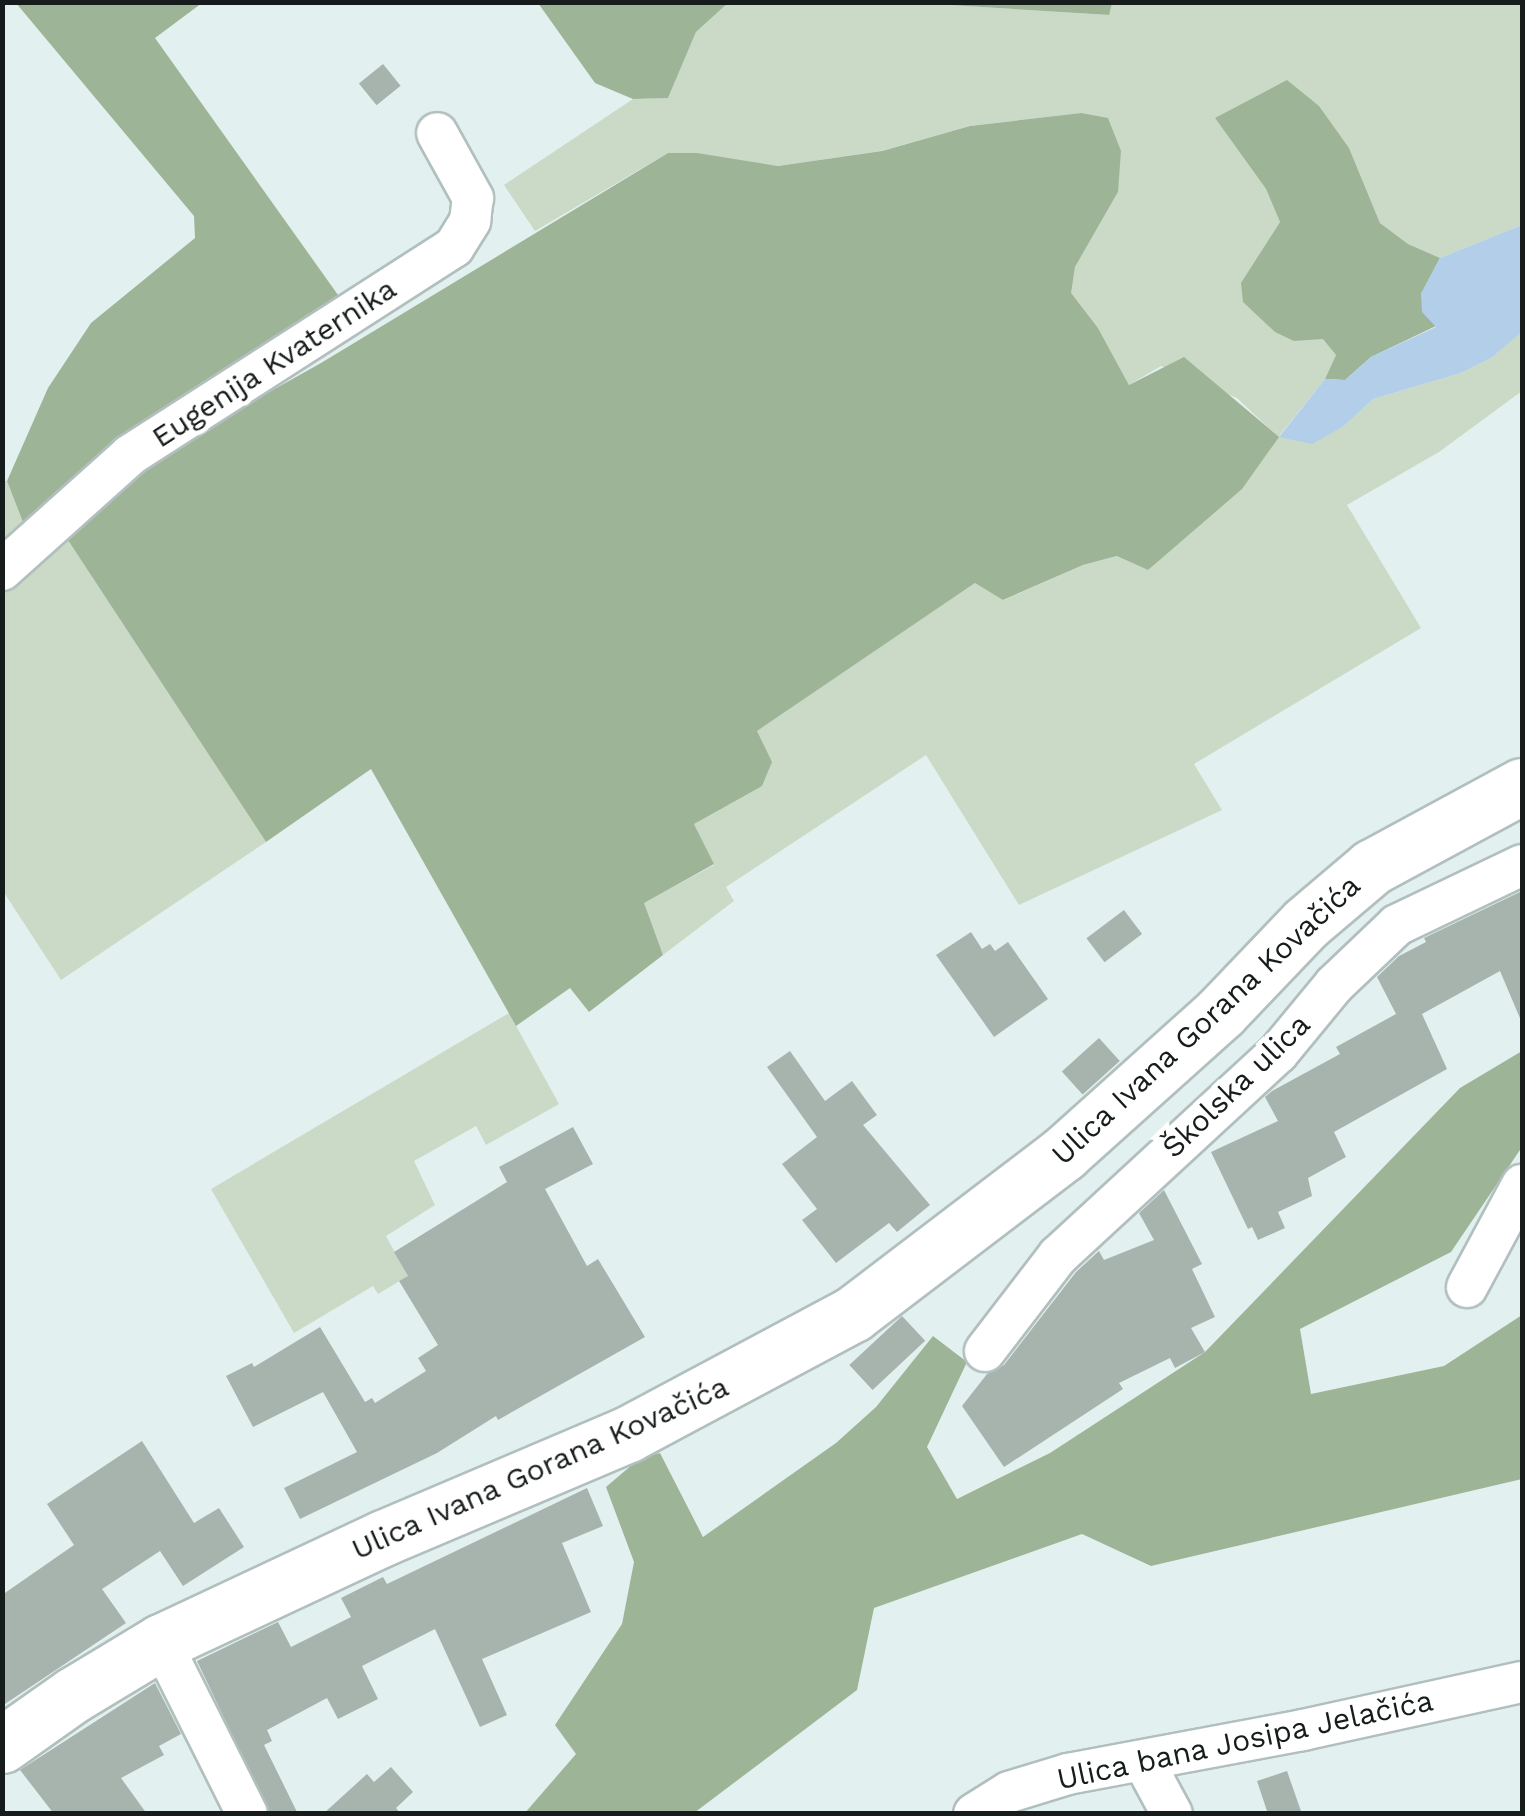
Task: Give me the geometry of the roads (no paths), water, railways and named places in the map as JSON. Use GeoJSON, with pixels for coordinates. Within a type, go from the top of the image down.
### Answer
{"type":"FeatureCollection","features":[{"type":"Feature","properties":{"kind":"main road","name":"Ulica Ivana Gorana Kovačića"},"geometry":{"type":"LineString","coordinates":[[2,1745],[73,1695],[161,1642],[383,1538],[628,1434],[853,1314],[1064,1153],[1192,1040],[1306,923],[1372,868],[1522,786]]}},
{"type":"Feature","properties":{"kind":"street","name":"Eugenija Kvaternika"},"geometry":{"type":"LineString","coordinates":[[2,570],[130,455],[454,246],[470,221],[473,198],[437,133]]}},
{"type":"Feature","properties":{"kind":"street","name":"Školska ulica"},"geometry":{"type":"LineString","coordinates":[[984,1351],[1058,1256],[1278,1053],[1334,986],[1397,925],[1522,865]]}},
{"type":"Feature","properties":{"kind":"street"},"geometry":{"type":"LineString","coordinates":[[1467,1287],[1522,1185]]}},
{"type":"Feature","properties":{"kind":"street"},"geometry":{"type":"LineString","coordinates":[[161,1642],[247,1814]]}},
{"type":"Feature","properties":{"kind":"street","name":"Ulica bana Josipa Jelačića"},"geometry":{"type":"LineString","coordinates":[[974,1814],[1010,1792],[1068,1774],[1144,1762],[1522,1682]]}},
{"type":"Feature","properties":{"kind":"street"},"geometry":{"type":"LineString","coordinates":[[1144,1762],[1172,1814]]}},
{"type":"Feature","properties":{"kind":"water"},"geometry":{"type":"Polygon","coordinates":[[[1522,225],[1522,331],[1517,336],[1491,358],[1461,373],[1373,399],[1344,426],[1312,444],[1279,437],[1325,379],[1345,380],[1371,357],[1436,327],[1422,312],[1421,294],[1440,258],[1522,225]]]}}]}
